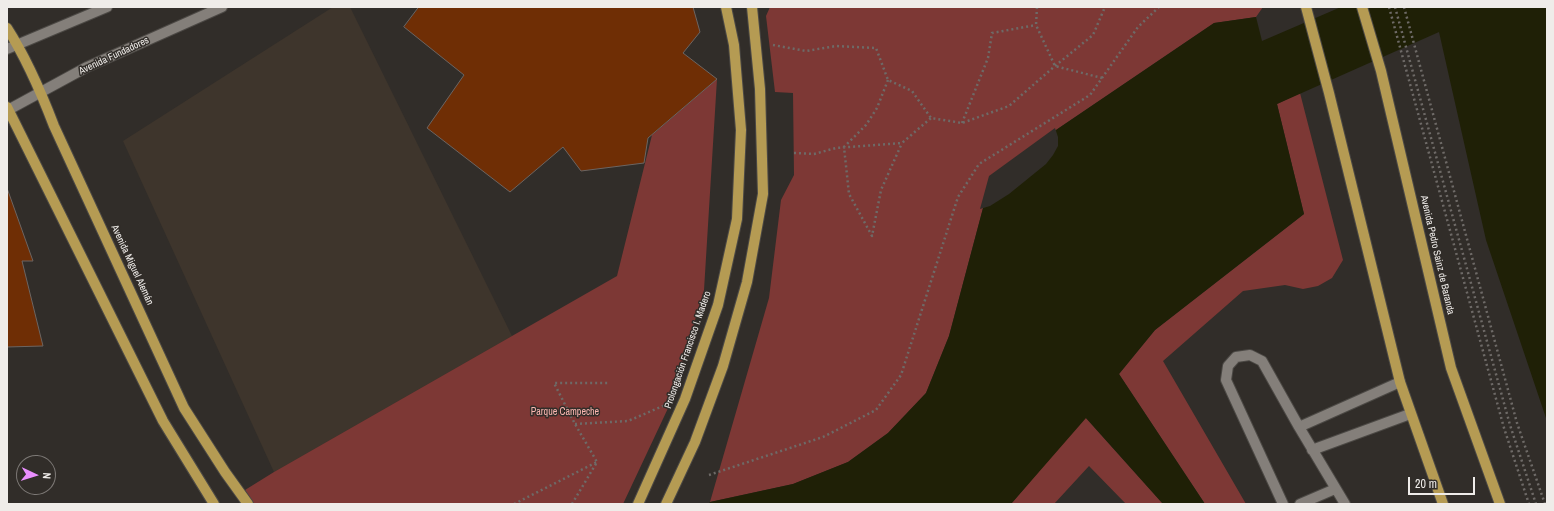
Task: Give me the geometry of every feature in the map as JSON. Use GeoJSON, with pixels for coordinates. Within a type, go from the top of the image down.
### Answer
{"type":"FeatureCollection","features":[{"type":"Feature","properties":{"kind":"main road","name":"Prolongación Francisco I. Madero"},"geometry":{"type":"LineString","coordinates":[[638,504],[685,399],[718,305],[737,219],[741,130],[734,46],[726,7]]}},
{"type":"Feature","properties":{"kind":"main road"},"geometry":{"type":"LineString","coordinates":[[666,504],[695,442],[723,366],[747,282],[763,194],[760,89],[752,7]]}},
{"type":"Feature","properties":{"kind":"main road"},"geometry":{"type":"LineString","coordinates":[[1306,7],[1329,93],[1400,382],[1442,504]]}},
{"type":"Feature","properties":{"kind":"main road","name":"Avenida Pedro Sainz de Baranda"},"geometry":{"type":"LineString","coordinates":[[1362,7],[1380,71],[1451,368],[1500,504]]}},
{"type":"Feature","properties":{"kind":"main road","name":"Avenida Miguel Alemán"},"geometry":{"type":"LineString","coordinates":[[7,28],[18,45],[41,92],[54,126],[184,408],[225,472],[248,504]]}},
{"type":"Feature","properties":{"kind":"main road"},"geometry":{"type":"LineString","coordinates":[[8,108],[163,421],[214,504]]}},
{"type":"Feature","properties":{"kind":"street"},"geometry":{"type":"LineString","coordinates":[[7,49],[107,7]]}},
{"type":"Feature","properties":{"kind":"street","name":"Avenida Fundadores"},"geometry":{"type":"LineString","coordinates":[[8,108],[88,67],[222,7]]}},
{"type":"Feature","properties":{"kind":"street"},"geometry":{"type":"LineString","coordinates":[[1283,504],[1226,380],[1228,366],[1236,357],[1250,355],[1262,361],[1312,450],[1345,504]]}},
{"type":"Feature","properties":{"kind":"street"},"geometry":{"type":"LineString","coordinates":[[1299,427],[1400,382]]}},
{"type":"Feature","properties":{"kind":"street"},"geometry":{"type":"LineString","coordinates":[[1312,450],[1410,414]]}},
{"type":"Feature","properties":{"kind":"street"},"geometry":{"type":"LineString","coordinates":[[1300,504],[1335,489]]}},
{"type":"Feature","properties":{"kind":"path"},"geometry":{"type":"LineString","coordinates":[[1037,7],[1036,24],[1054,66]]}},
{"type":"Feature","properties":{"kind":"path"},"geometry":{"type":"LineString","coordinates":[[888,80],[912,91],[931,118],[962,123],[1009,106],[1054,66],[1093,35],[1105,7]]}},
{"type":"Feature","properties":{"kind":"path"},"geometry":{"type":"LineString","coordinates":[[709,475],[823,436],[876,410],[901,375],[958,197],[979,164],[1090,95],[1138,27],[1160,7]]}},
{"type":"Feature","properties":{"kind":"path"},"geometry":{"type":"LineString","coordinates":[[1389,7],[1504,428],[1529,504]]}},
{"type":"Feature","properties":{"kind":"path"},"geometry":{"type":"LineString","coordinates":[[1395,7],[1510,425],[1536,504]]}},
{"type":"Feature","properties":{"kind":"path"},"geometry":{"type":"LineString","coordinates":[[1404,7],[1517,423],[1545,504]]}},
{"type":"Feature","properties":{"kind":"path"},"geometry":{"type":"LineString","coordinates":[[962,123],[988,58],[992,33],[1036,24]]}},
{"type":"Feature","properties":{"kind":"path"},"geometry":{"type":"LineString","coordinates":[[769,44],[806,51],[836,46],[876,48],[888,80],[877,108],[866,125],[844,147]]}},
{"type":"Feature","properties":{"kind":"path"},"geometry":{"type":"LineString","coordinates":[[1054,66],[1102,78]]}},
{"type":"Feature","properties":{"kind":"path"},"geometry":{"type":"LineString","coordinates":[[844,147],[849,194],[872,236],[881,190],[902,143],[931,118]]}},
{"type":"Feature","properties":{"kind":"path"},"geometry":{"type":"LineString","coordinates":[[794,153],[814,154],[844,147],[902,143]]}},
{"type":"Feature","properties":{"kind":"path"},"geometry":{"type":"LineString","coordinates":[[597,462],[574,424],[554,383],[610,383]]}},
{"type":"Feature","properties":{"kind":"path"},"geometry":{"type":"LineString","coordinates":[[574,424],[628,421],[667,404]]}},
{"type":"Feature","properties":{"kind":"path"},"geometry":{"type":"LineString","coordinates":[[514,504],[597,462]]}},
{"type":"Feature","properties":{"kind":"path"},"geometry":{"type":"LineString","coordinates":[[572,504],[597,462]]}},
{"type":"Feature","properties":{"kind":"shaded area"},"geometry":{"type":"Polygon","coordinates":[[[333,7],[350,7],[512,336],[274,472],[123,141],[333,7]]]}},
{"type":"Feature","properties":{"kind":"shaded area"},"geometry":{"type":"Polygon","coordinates":[[[1341,7],[1547,7],[1547,421],[1486,240],[1439,32],[1277,104],[1304,214],[1155,330],[1119,374],[1205,504],[1163,504],[1086,418],[1011,504],[708,504],[710,502],[793,484],[848,462],[888,433],[926,393],[949,336],[991,178],[1056,130],[1214,23],[1256,17],[1262,41],[1341,7]]]}},
{"type":"Feature","properties":{"kind":"green space"},"geometry":{"type":"Polygon","coordinates":[[[770,7],[1263,7],[1256,17],[1214,23],[1056,130],[991,178],[949,336],[926,393],[888,433],[848,462],[793,484],[710,502],[769,298],[781,200],[794,175],[793,93],[775,92],[766,16],[770,7]]]}},
{"type":"Feature","properties":{"kind":"green space","name":"Parque Campeche"},"geometry":{"type":"Polygon","coordinates":[[[717,79],[704,290],[670,404],[623,504],[254,504],[245,490],[617,276],[652,135],[717,79]]]}},
{"type":"Feature","properties":{"kind":"green space"},"geometry":{"type":"Polygon","coordinates":[[[1300,93],[1343,260],[1332,278],[1318,286],[1303,289],[1285,285],[1243,291],[1163,361],[1246,504],[1205,504],[1119,374],[1155,330],[1304,214],[1277,104],[1300,93]]]}},
{"type":"Feature","properties":{"kind":"green space"},"geometry":{"type":"Polygon","coordinates":[[[1085,417],[1163,504],[1126,504],[1089,466],[1054,504],[1011,504],[1085,417]]]}},
{"type":"Feature","properties":{"kind":"pier"},"geometry":{"type":"Polygon","coordinates":[[[1055,128],[1058,137],[1058,146],[1046,164],[1009,194],[990,206],[980,209],[989,176],[1055,128]]]}},
{"type":"Feature","properties":{"kind":"building"},"geometry":{"type":"Polygon","coordinates":[[[419,7],[693,7],[700,32],[683,53],[717,79],[648,138],[644,163],[581,171],[563,147],[510,192],[427,128],[464,75],[404,27],[419,7]]]}},
{"type":"Feature","properties":{"kind":"building"},"geometry":{"type":"Polygon","coordinates":[[[7,188],[33,261],[22,261],[43,346],[7,347],[7,188]]]}}]}
